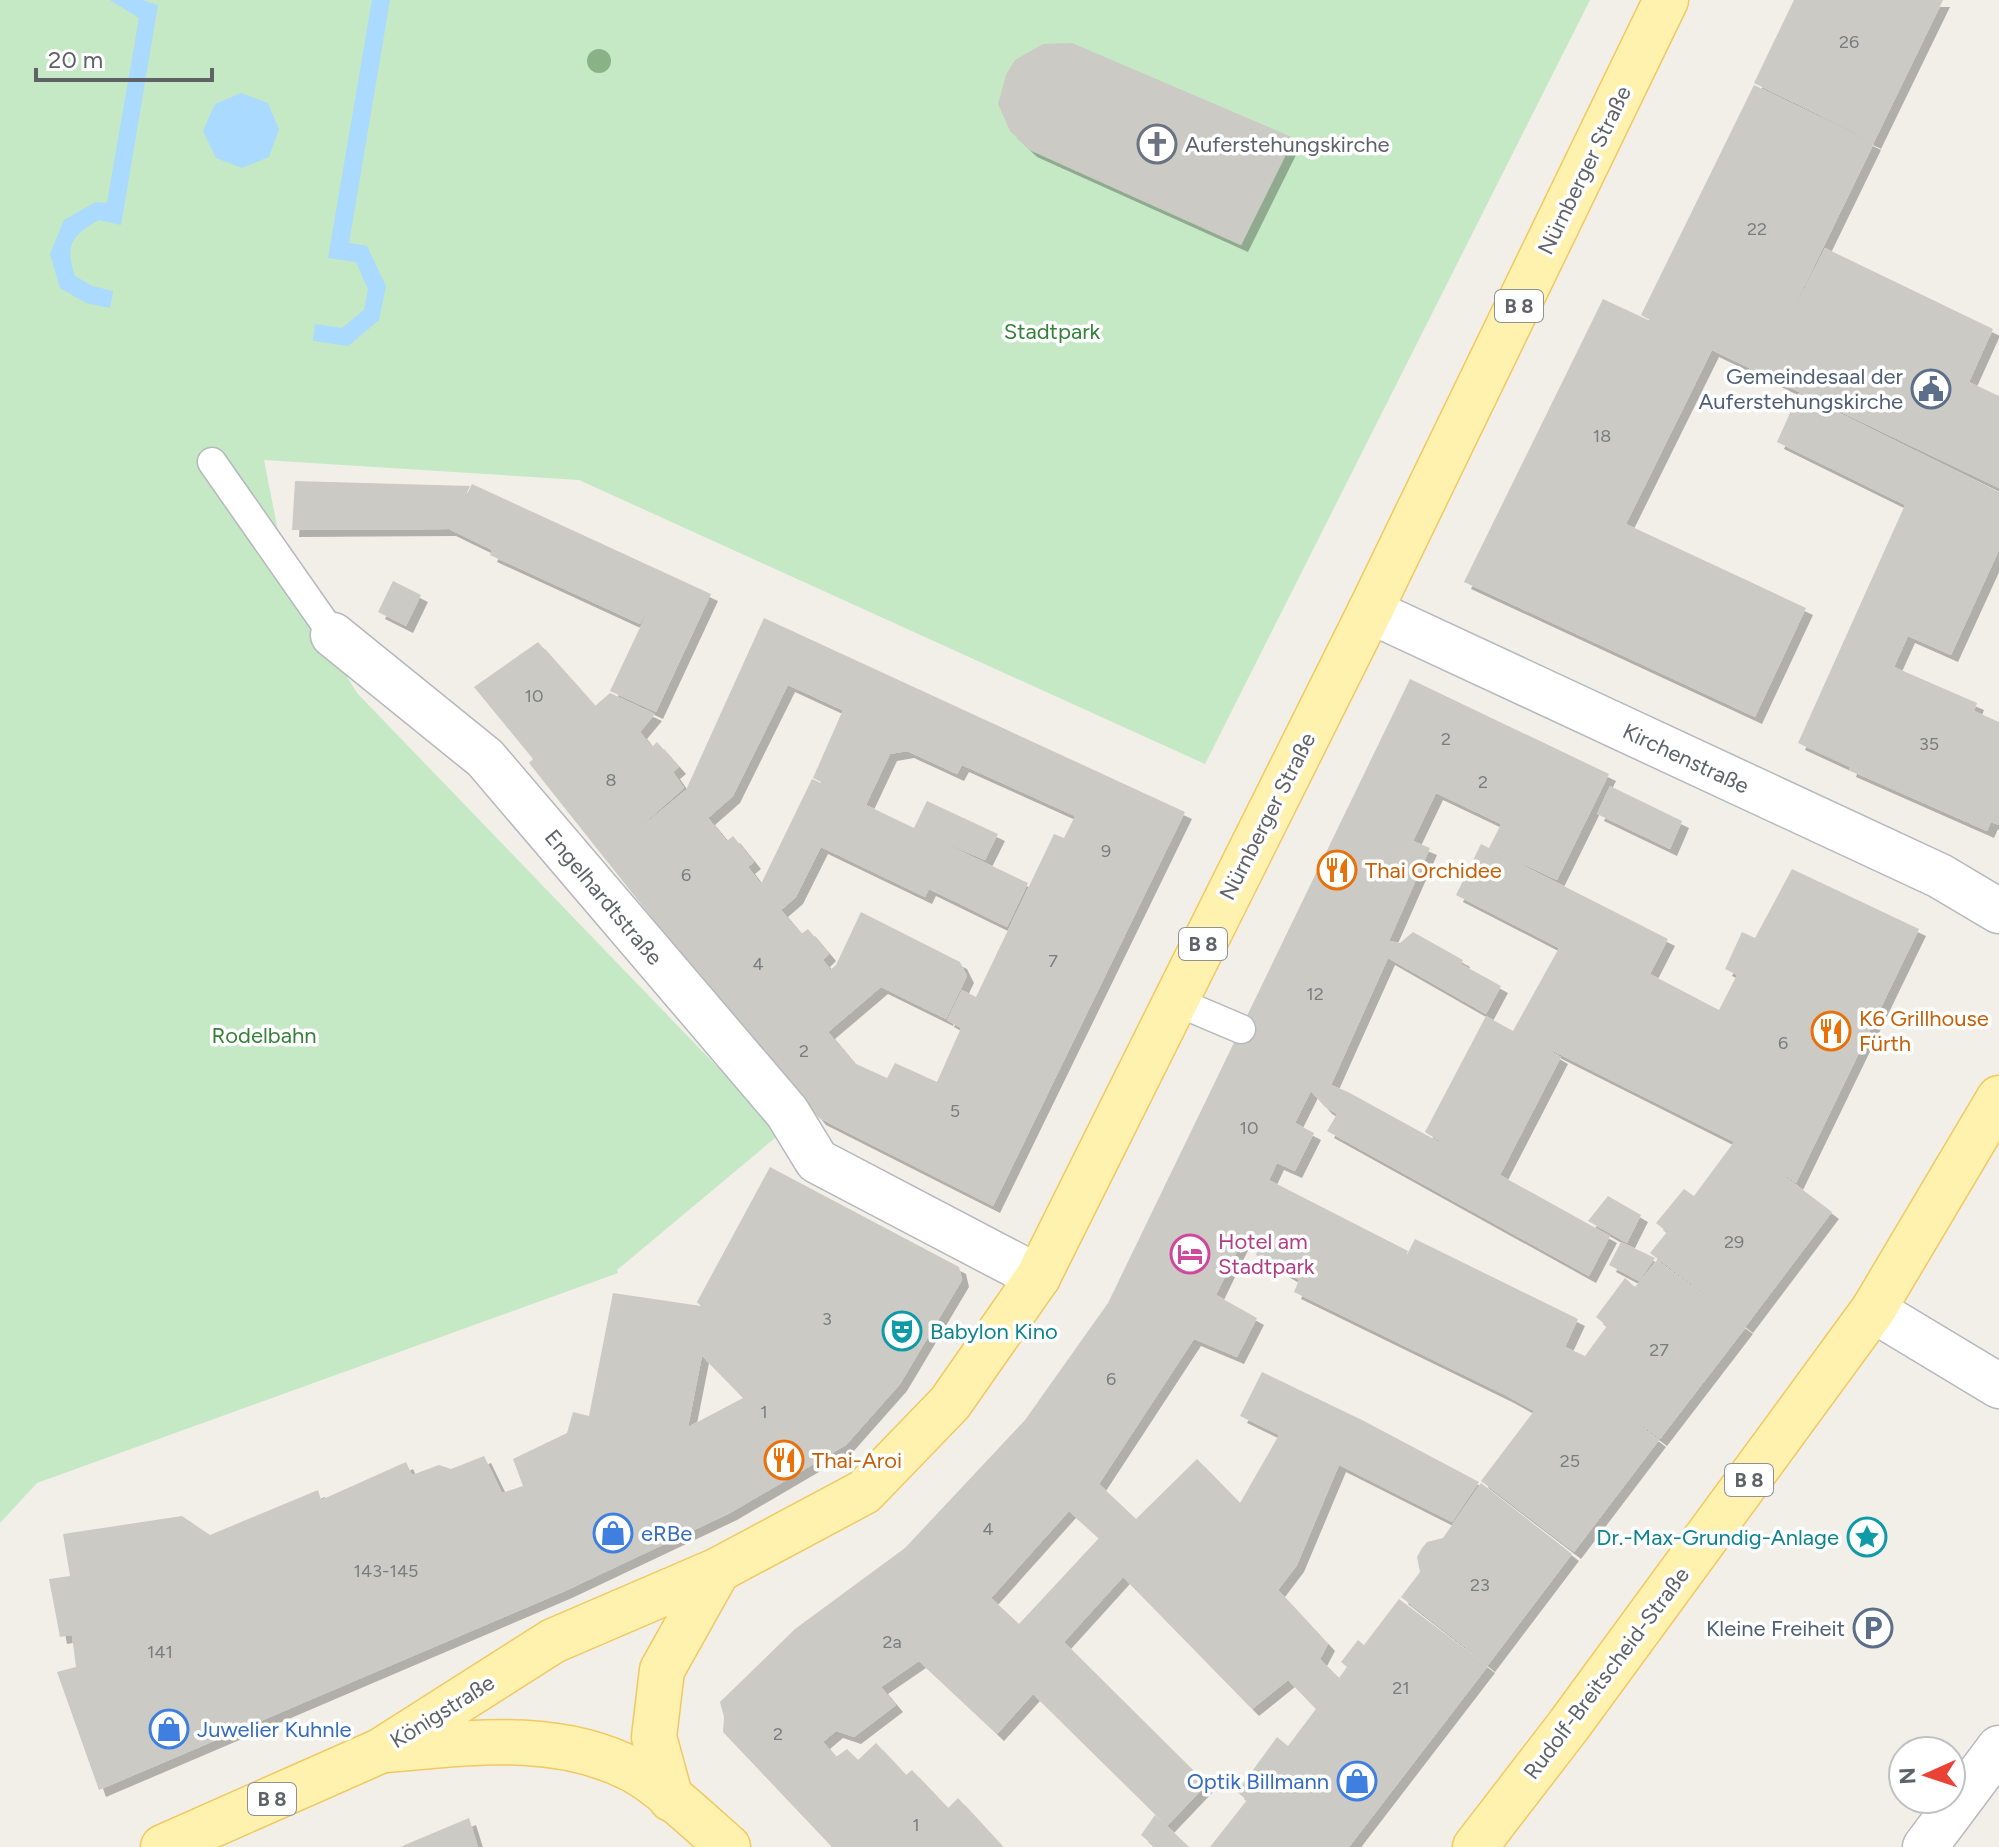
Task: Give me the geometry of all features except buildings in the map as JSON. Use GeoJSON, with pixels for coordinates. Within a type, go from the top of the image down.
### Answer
{"type":"FeatureCollection","features":[{"type":"Feature","properties":{"kind":"main road","name":"Nürnberger Straße"},"geometry":{"type":"LineString","coordinates":[[718,1570],[864,1492],[950,1403],[1038,1277],[1370,611],[1666,0]]}},
{"type":"Feature","properties":{"kind":"main road","name":"Rudolf-Breitscheid-Straße"},"geometry":{"type":"LineString","coordinates":[[1475,1847],[1569,1725],[1873,1310],[1999,1098]]}},
{"type":"Feature","properties":{"kind":"main road","name":"Königstraße"},"geometry":{"type":"LineString","coordinates":[[163,1847],[380,1751],[553,1641],[718,1570]]}},
{"type":"Feature","properties":{"kind":"main road"},"geometry":{"type":"LineString","coordinates":[[671,1799],[654,1737],[662,1670],[718,1570]]}},
{"type":"Feature","properties":{"kind":"main road","name":"B 8"},"geometry":{"type":"LineString","coordinates":[[380,1751],[533,1742],[575,1749],[633,1770],[671,1799],[716,1843]]}},
{"type":"Feature","properties":{"kind":"street","name":"Kirchenstraße"},"geometry":{"type":"LineString","coordinates":[[1370,611],[1940,876],[1999,911]]}},
{"type":"Feature","properties":{"kind":"street","name":"Engelhardtstraße"},"geometry":{"type":"LineString","coordinates":[[333,635],[485,758],[787,1112],[817,1161],[1038,1277]]}},
{"type":"Feature","properties":{"kind":"street"},"geometry":{"type":"LineString","coordinates":[[1873,1310],[1999,1386]]}},
{"type":"Feature","properties":{"kind":"street"},"geometry":{"type":"LineString","coordinates":[[1925,1847],[1999,1748]]}},
{"type":"Feature","properties":{"kind":"lane","name":"Engelhardtstraße"},"geometry":{"type":"LineString","coordinates":[[212,462],[333,635]]}},
{"type":"Feature","properties":{"kind":"lane"},"geometry":{"type":"LineString","coordinates":[[1175,1001],[1241,1029]]}},
{"type":"Feature","properties":{"kind":"green space","name":"Stadtpark"},"geometry":{"type":"Polygon","coordinates":[[[0,0],[1590,0],[1205,764],[579,480],[264,460],[288,582],[357,693],[781,1133],[617,1270],[618,1273],[37,1483],[0,1523],[0,0]]]}},
{"type":"Feature","properties":{"kind":"water"},"geometry":{"type":"Polygon","coordinates":[[[110,0],[142,0],[158,5],[121,225],[99,220],[76,237],[71,249],[75,276],[92,286],[113,291],[110,308],[86,303],[60,288],[50,254],[64,220],[96,202],[107,203],[139,18],[110,0]]]}},
{"type":"Feature","properties":{"kind":"water"},"geometry":{"type":"Polygon","coordinates":[[[372,0],[390,0],[349,243],[367,246],[386,286],[379,320],[348,346],[313,341],[315,324],[342,328],[364,310],[368,289],[356,262],[328,258],[372,0]]]}},
{"type":"Feature","properties":{"kind":"water"},"geometry":{"type":"Polygon","coordinates":[[[241,93],[268,103],[279,129],[269,157],[242,168],[216,158],[203,131],[215,104],[241,93]]]}},
{"type":"Feature","properties":{"kind":"place","name":"Auferstehungskirche"},"geometry":{"type":"Point","coordinates":[1157,144]}},
{"type":"Feature","properties":{"kind":"place","name":"Gemeindesaal der Auferstehungskirche"},"geometry":{"type":"Point","coordinates":[1931,389]}},
{"type":"Feature","properties":{"kind":"place","name":"Thai Orchidee"},"geometry":{"type":"Point","coordinates":[1337,870]}},
{"type":"Feature","properties":{"kind":"place","name":"K6 Grillhouse Fürth"},"geometry":{"type":"Point","coordinates":[1831,1031]}},
{"type":"Feature","properties":{"kind":"place","name":"Hotel am Stadtpark"},"geometry":{"type":"Point","coordinates":[1190,1254]}},
{"type":"Feature","properties":{"kind":"place","name":"Babylon Kino"},"geometry":{"type":"Point","coordinates":[902,1331]}},
{"type":"Feature","properties":{"kind":"place","name":"Thai-Aroi"},"geometry":{"type":"Point","coordinates":[784,1460]}},
{"type":"Feature","properties":{"kind":"place","name":"eRBe"},"geometry":{"type":"Point","coordinates":[613,1533]}},
{"type":"Feature","properties":{"kind":"place","name":"Dr.-Max-Grundig-Anlage"},"geometry":{"type":"Point","coordinates":[1867,1537]}},
{"type":"Feature","properties":{"kind":"place","name":"Kleine Freiheit"},"geometry":{"type":"Point","coordinates":[1873,1628]}},
{"type":"Feature","properties":{"kind":"place","name":"Juwelier Kuhnle"},"geometry":{"type":"Point","coordinates":[169,1729]}},
{"type":"Feature","properties":{"kind":"place","name":"Optik Billmann"},"geometry":{"type":"Point","coordinates":[1357,1781]}},
{"type":"Feature","properties":{"kind":"park label","name":"Rodelbahn"},"geometry":{"type":"Point","coordinates":[264,1035]}}]}
